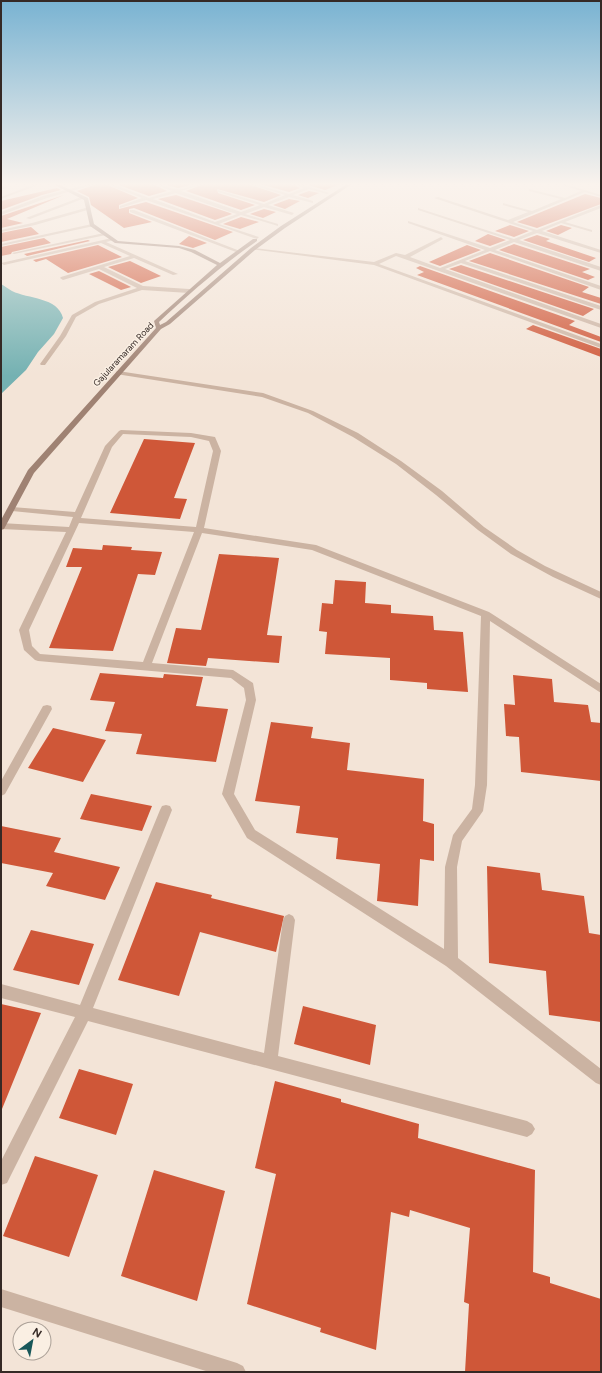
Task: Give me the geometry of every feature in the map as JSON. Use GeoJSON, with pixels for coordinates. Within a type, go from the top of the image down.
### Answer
{"type":"FeatureCollection","features":[{"type":"Feature","properties":{"kind":"main road"},"geometry":{"type":"LineString","coordinates":[[179,248],[193,251],[220,265]]}},
{"type":"Feature","properties":{"kind":"main road"},"geometry":{"type":"LineString","coordinates":[[159,328],[156,322],[189,291],[242,248]]}},
{"type":"Feature","properties":{"kind":"main road","name":"Gajularamaram Road"},"geometry":{"type":"LineString","coordinates":[[1,526],[12,509],[31,472],[159,328],[168,323],[255,248]]}},
{"type":"Feature","properties":{"kind":"street"},"geometry":{"type":"LineString","coordinates":[[14,253],[37,248]]}},
{"type":"Feature","properties":{"kind":"street"},"geometry":{"type":"LineString","coordinates":[[4,263],[74,248]]}},
{"type":"Feature","properties":{"kind":"street"},"geometry":{"type":"LineString","coordinates":[[116,248],[175,274]]}},
{"type":"Feature","properties":{"kind":"street"},"geometry":{"type":"LineString","coordinates":[[230,248],[238,251]]}},
{"type":"Feature","properties":{"kind":"street"},"geometry":{"type":"LineString","coordinates":[[406,258],[423,248]]}},
{"type":"Feature","properties":{"kind":"street"},"geometry":{"type":"LineString","coordinates":[[441,269],[491,248]]}},
{"type":"Feature","properties":{"kind":"street"},"geometry":{"type":"LineString","coordinates":[[491,248],[601,288]]}},
{"type":"Feature","properties":{"kind":"street"},"geometry":{"type":"LineString","coordinates":[[540,248],[601,269]]}},
{"type":"Feature","properties":{"kind":"street"},"geometry":{"type":"LineString","coordinates":[[589,248],[601,252]]}},
{"type":"Feature","properties":{"kind":"street"},"geometry":{"type":"LineString","coordinates":[[252,250],[375,264],[601,346]]}},
{"type":"Feature","properties":{"kind":"street"},"geometry":{"type":"LineString","coordinates":[[375,264],[396,254],[601,326]]}},
{"type":"Feature","properties":{"kind":"street"},"geometry":{"type":"LineString","coordinates":[[63,278],[134,256]]}},
{"type":"Feature","properties":{"kind":"street"},"geometry":{"type":"LineString","coordinates":[[460,261],[601,308]]}},
{"type":"Feature","properties":{"kind":"street"},"geometry":{"type":"LineString","coordinates":[[99,267],[142,288]]}},
{"type":"Feature","properties":{"kind":"street"},"geometry":{"type":"LineString","coordinates":[[42,364],[63,336],[74,316],[104,300],[142,288],[189,291]]}},
{"type":"Feature","properties":{"kind":"street"},"geometry":{"type":"LineString","coordinates":[[116,376],[263,395],[285,401],[315,413],[367,441],[422,480],[488,534],[528,561],[545,571],[601,596]]}},
{"type":"Feature","properties":{"kind":"street"},"geometry":{"type":"LineString","coordinates":[[146,667],[199,530],[217,451],[212,439],[191,435],[121,432],[110,446],[78,518],[24,630],[27,647],[38,657],[146,667],[233,674],[249,686],[251,700],[228,794],[251,834],[450,961],[601,1078]]}},
{"type":"Feature","properties":{"kind":"street"},"geometry":{"type":"LineString","coordinates":[[12,509],[78,518],[199,530],[313,547],[486,614],[601,689]]}},
{"type":"Feature","properties":{"kind":"street"},"geometry":{"type":"LineString","coordinates":[[1,526],[72,530]]}},
{"type":"Feature","properties":{"kind":"street"},"geometry":{"type":"LineString","coordinates":[[450,961],[451,867],[457,839],[477,811],[481,785],[486,614]]}},
{"type":"Feature","properties":{"kind":"street"},"geometry":{"type":"LineString","coordinates":[[1,790],[47,709]]}},
{"type":"Feature","properties":{"kind":"street"},"geometry":{"type":"LineString","coordinates":[[1,1177],[84,1013],[166,810]]}},
{"type":"Feature","properties":{"kind":"street"},"geometry":{"type":"LineString","coordinates":[[270,1062],[289,920]]}},
{"type":"Feature","properties":{"kind":"street"},"geometry":{"type":"LineString","coordinates":[[1,991],[527,1129]]}},
{"type":"Feature","properties":{"kind":"street"},"geometry":{"type":"LineString","coordinates":[[1,1298],[237,1372]]}},
{"type":"Feature","properties":{"kind":"water"},"geometry":{"type":"Polygon","coordinates":[[[1,284],[19,294],[49,302],[60,311],[63,318],[54,334],[38,352],[26,370],[1,394],[1,284]]]}},
{"type":"Feature","properties":{"kind":"building"},"geometry":{"type":"Polygon","coordinates":[[[1,248],[29,248],[12,252],[11,254],[1,256],[1,248]]]}},
{"type":"Feature","properties":{"kind":"building"},"geometry":{"type":"Polygon","coordinates":[[[51,248],[60,248],[27,256],[24,254],[51,248]]]}},
{"type":"Feature","properties":{"kind":"building"},"geometry":{"type":"Polygon","coordinates":[[[85,248],[104,248],[122,257],[68,273],[46,259],[36,262],[33,260],[85,248]]]}},
{"type":"Feature","properties":{"kind":"building"},"geometry":{"type":"Polygon","coordinates":[[[460,248],[476,248],[481,250],[440,266],[429,262],[460,248]]]}},
{"type":"Feature","properties":{"kind":"building"},"geometry":{"type":"Polygon","coordinates":[[[504,248],[526,248],[590,269],[582,272],[595,277],[588,280],[499,250],[504,248]]]}},
{"type":"Feature","properties":{"kind":"building"},"geometry":{"type":"Polygon","coordinates":[[[547,248],[567,248],[596,258],[589,262],[547,248]]]}},
{"type":"Feature","properties":{"kind":"building"},"geometry":{"type":"Polygon","coordinates":[[[490,253],[589,287],[582,292],[601,298],[601,304],[469,261],[490,253]]]}},
{"type":"Feature","properties":{"kind":"building"},"geometry":{"type":"Polygon","coordinates":[[[130,261],[161,276],[141,283],[108,267],[130,261]]]}},
{"type":"Feature","properties":{"kind":"building"},"geometry":{"type":"Polygon","coordinates":[[[461,265],[594,309],[583,316],[449,269],[461,265]]]}},
{"type":"Feature","properties":{"kind":"building"},"geometry":{"type":"Polygon","coordinates":[[[420,266],[575,321],[569,325],[601,337],[601,342],[417,275],[424,272],[416,268],[420,266]]]}},
{"type":"Feature","properties":{"kind":"building"},"geometry":{"type":"Polygon","coordinates":[[[99,271],[131,287],[121,290],[89,274],[99,271]]]}},
{"type":"Feature","properties":{"kind":"building"},"geometry":{"type":"Polygon","coordinates":[[[533,325],[601,349],[601,357],[526,329],[533,325]]]}},
{"type":"Feature","properties":{"kind":"building"},"geometry":{"type":"Polygon","coordinates":[[[144,439],[195,443],[174,498],[187,499],[180,519],[110,513],[144,439]]]}},
{"type":"Feature","properties":{"kind":"building"},"geometry":{"type":"Polygon","coordinates":[[[103,545],[132,547],[131,550],[162,552],[155,575],[138,574],[113,651],[49,648],[82,567],[66,567],[73,548],[102,550],[103,545]]]}},
{"type":"Feature","properties":{"kind":"building"},"geometry":{"type":"Polygon","coordinates":[[[219,554],[279,558],[267,635],[282,636],[279,663],[208,658],[206,666],[167,663],[176,628],[201,630],[219,554]]]}},
{"type":"Feature","properties":{"kind":"building"},"geometry":{"type":"Polygon","coordinates":[[[335,580],[366,582],[365,603],[391,605],[391,613],[433,616],[434,630],[463,632],[468,692],[427,689],[427,683],[390,680],[390,658],[325,654],[327,632],[319,631],[322,603],[333,604],[335,580]]]}},
{"type":"Feature","properties":{"kind":"building"},"geometry":{"type":"Polygon","coordinates":[[[100,673],[163,678],[164,674],[203,677],[196,706],[228,709],[216,762],[136,754],[142,734],[105,731],[115,702],[90,700],[100,673]]]}},
{"type":"Feature","properties":{"kind":"building"},"geometry":{"type":"Polygon","coordinates":[[[513,675],[552,679],[554,702],[588,705],[591,722],[601,723],[601,781],[521,772],[519,737],[506,736],[504,704],[515,705],[513,675]]]}},
{"type":"Feature","properties":{"kind":"building"},"geometry":{"type":"Polygon","coordinates":[[[271,722],[313,727],[311,738],[350,743],[347,770],[424,779],[423,821],[434,824],[434,861],[420,859],[418,906],[377,901],[380,864],[336,859],[338,838],[296,833],[300,806],[255,801],[271,722]]]}},
{"type":"Feature","properties":{"kind":"building"},"geometry":{"type":"Polygon","coordinates":[[[53,728],[106,740],[83,782],[28,768],[53,728]]]}},
{"type":"Feature","properties":{"kind":"building"},"geometry":{"type":"Polygon","coordinates":[[[91,794],[152,806],[142,831],[80,819],[91,794]]]}},
{"type":"Feature","properties":{"kind":"building"},"geometry":{"type":"Polygon","coordinates":[[[1,826],[61,838],[54,852],[120,867],[105,900],[46,886],[53,873],[1,863],[1,826]]]}},
{"type":"Feature","properties":{"kind":"building"},"geometry":{"type":"Polygon","coordinates":[[[487,866],[540,873],[542,890],[584,896],[589,933],[601,935],[601,1022],[549,1015],[546,971],[489,963],[487,866]]]}},
{"type":"Feature","properties":{"kind":"building"},"geometry":{"type":"Polygon","coordinates":[[[156,882],[212,895],[211,898],[284,916],[276,952],[200,932],[179,996],[118,980],[156,882]]]}},
{"type":"Feature","properties":{"kind":"building"},"geometry":{"type":"Polygon","coordinates":[[[31,930],[94,944],[79,985],[13,970],[31,930]]]}},
{"type":"Feature","properties":{"kind":"building"},"geometry":{"type":"Polygon","coordinates":[[[1,1004],[41,1013],[2,1109],[1,1108],[1,1004]]]}},
{"type":"Feature","properties":{"kind":"building"},"geometry":{"type":"Polygon","coordinates":[[[303,1006],[376,1025],[370,1065],[294,1044],[303,1006]]]}},
{"type":"Feature","properties":{"kind":"building"},"geometry":{"type":"Polygon","coordinates":[[[79,1069],[133,1084],[116,1135],[59,1118],[79,1069]]]}},
{"type":"Feature","properties":{"kind":"building"},"geometry":{"type":"Polygon","coordinates":[[[275,1081],[341,1099],[341,1102],[419,1124],[418,1138],[535,1170],[533,1272],[550,1277],[550,1283],[601,1299],[601,1372],[465,1372],[469,1304],[464,1302],[470,1228],[410,1210],[409,1217],[391,1212],[376,1350],[320,1332],[321,1328],[247,1304],[276,1174],[255,1168],[275,1081]]]}},
{"type":"Feature","properties":{"kind":"building"},"geometry":{"type":"Polygon","coordinates":[[[35,1156],[98,1175],[69,1257],[3,1236],[35,1156]]]}},
{"type":"Feature","properties":{"kind":"building"},"geometry":{"type":"Polygon","coordinates":[[[154,1170],[225,1191],[197,1301],[121,1276],[154,1170]]]}}]}
